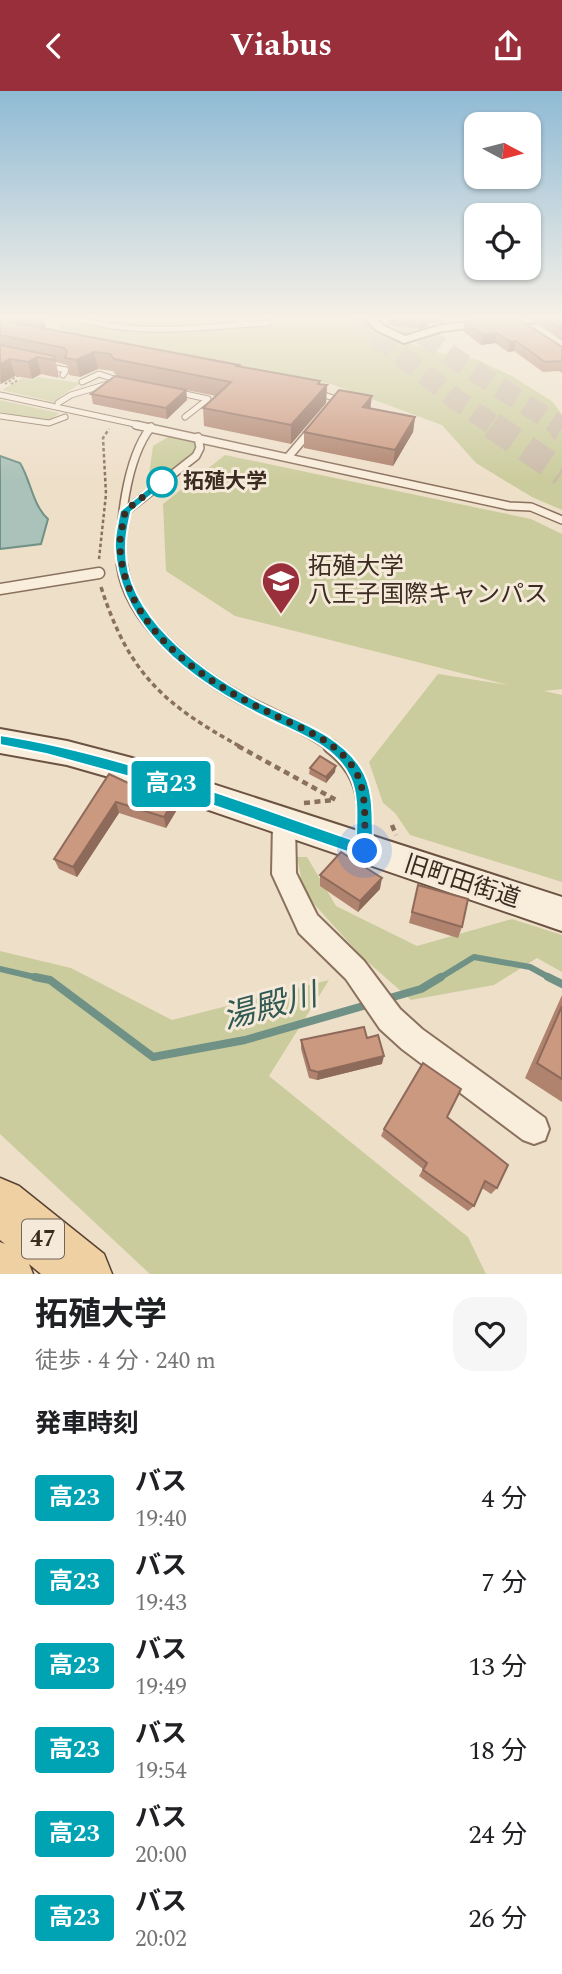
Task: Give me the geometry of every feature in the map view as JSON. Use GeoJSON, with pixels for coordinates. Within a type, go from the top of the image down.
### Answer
{"type":"FeatureCollection","features":[{"type":"Feature","properties":{"kind":"main road","name":"47"},"geometry":{"type":"LineString","coordinates":[[0,1205],[84,1274]]}},
{"type":"Feature","properties":{"kind":"main road","name":"47"},"geometry":{"type":"LineString","coordinates":[[0,1270],[5,1274]]}},
{"type":"Feature","properties":{"kind":"street","name":"旧町田街道"},"geometry":{"type":"LineString","coordinates":[[0,741],[82,757],[290,814],[365,851],[562,914]]}},
{"type":"Feature","properties":{"kind":"street"},"geometry":{"type":"LineString","coordinates":[[290,814],[284,874],[308,924],[355,970],[390,1019],[412,1039],[534,1129]]}},
{"type":"Feature","properties":{"kind":"lane"},"geometry":{"type":"LineString","coordinates":[[63,375],[65,371]]}},
{"type":"Feature","properties":{"kind":"lane"},"geometry":{"type":"LineString","coordinates":[[82,382],[99,374],[127,383]]}},
{"type":"Feature","properties":{"kind":"lane"},"geometry":{"type":"LineString","coordinates":[[58,403],[71,395],[106,386],[114,380]]}},
{"type":"Feature","properties":{"kind":"lane"},"geometry":{"type":"LineString","coordinates":[[301,389],[328,394],[336,399],[328,408]]}},
{"type":"Feature","properties":{"kind":"lane"},"geometry":{"type":"LineString","coordinates":[[168,391],[208,399],[185,417]]}},
{"type":"Feature","properties":{"kind":"lane"},"geometry":{"type":"LineString","coordinates":[[0,395],[509,506],[531,506],[562,520]]}},
{"type":"Feature","properties":{"kind":"lane"},"geometry":{"type":"LineString","coordinates":[[0,416],[49,423],[65,417]]}},
{"type":"Feature","properties":{"kind":"lane"},"geometry":{"type":"LineString","coordinates":[[289,456],[321,418]]}},
{"type":"Feature","properties":{"kind":"lane"},"geometry":{"type":"LineString","coordinates":[[150,427],[141,440],[120,545],[125,578],[140,608],[163,640],[198,672],[250,703],[319,737],[343,755],[356,772],[363,792],[365,851]]}},
{"type":"Feature","properties":{"kind":"lane"},"geometry":{"type":"LineString","coordinates":[[125,511],[196,456],[200,448],[198,437]]}},
{"type":"Feature","properties":{"kind":"lane"},"geometry":{"type":"LineString","coordinates":[[0,589],[99,573]]}},
{"type":"Feature","properties":{"kind":"path"},"geometry":{"type":"LineString","coordinates":[[0,387],[23,372]]}},
{"type":"Feature","properties":{"kind":"path"},"geometry":{"type":"LineString","coordinates":[[110,426],[103,437],[106,494],[99,573],[110,621],[146,680],[173,706],[203,726],[337,800],[290,814]]}},
{"type":"Feature","properties":{"kind":"green space"},"geometry":{"type":"Polygon","coordinates":[[[264,371],[502,371],[512,376],[553,402],[562,415],[562,510],[532,497],[476,463],[442,425],[331,384],[264,371]]]}},
{"type":"Feature","properties":{"kind":"green space"},"geometry":{"type":"Polygon","coordinates":[[[38,377],[81,383],[53,402],[2,390],[22,378],[32,380],[38,377]]]}},
{"type":"Feature","properties":{"kind":"green space"},"geometry":{"type":"Polygon","coordinates":[[[0,400],[59,413],[49,421],[0,412],[0,400]]]}},
{"type":"Feature","properties":{"kind":"green space"},"geometry":{"type":"Polygon","coordinates":[[[173,434],[193,440],[196,446],[193,454],[151,489],[147,489],[153,446],[173,434]]]}},
{"type":"Feature","properties":{"kind":"green space"},"geometry":{"type":"Polygon","coordinates":[[[225,455],[531,519],[562,534],[562,689],[544,691],[562,695],[562,882],[410,835],[395,813],[383,803],[369,762],[438,674],[508,685],[235,616],[166,571],[163,504],[225,455]]]}},
{"type":"Feature","properties":{"kind":"green space"},"geometry":{"type":"Polygon","coordinates":[[[297,857],[307,857],[336,906],[417,946],[512,919],[562,935],[562,972],[537,958],[494,985],[411,1000],[361,956],[304,893],[297,857]]]}},
{"type":"Feature","properties":{"kind":"green space"},"geometry":{"type":"Polygon","coordinates":[[[0,951],[71,968],[172,1020],[329,980],[269,1076],[468,1237],[486,1274],[150,1274],[0,1134],[0,951]]]}},
{"type":"Feature","properties":{"kind":"shaded area"},"geometry":{"type":"Polygon","coordinates":[[[0,456],[20,463],[39,507],[48,519],[41,544],[0,549],[0,456]]]}},
{"type":"Feature","properties":{"kind":"building"},"geometry":{"type":"Polygon","coordinates":[[[176,371],[266,371],[320,381],[318,384],[327,385],[291,425],[203,408],[231,382],[176,371]]]}},
{"type":"Feature","properties":{"kind":"building"},"geometry":{"type":"Polygon","coordinates":[[[115,376],[186,390],[166,408],[91,394],[115,376]]]}},
{"type":"Feature","properties":{"kind":"building"},"geometry":{"type":"Polygon","coordinates":[[[339,390],[372,396],[363,407],[415,417],[395,450],[304,432],[339,390]]]}},
{"type":"Feature","properties":{"kind":"building"},"geometry":{"type":"Polygon","coordinates":[[[320,756],[336,766],[326,777],[310,768],[320,756]]]}},
{"type":"Feature","properties":{"kind":"building"},"geometry":{"type":"Polygon","coordinates":[[[109,774],[154,795],[157,790],[176,797],[164,817],[116,802],[73,867],[54,859],[109,774]]]}},
{"type":"Feature","properties":{"kind":"building"},"geometry":{"type":"Polygon","coordinates":[[[341,852],[382,878],[360,901],[320,875],[341,852]]]}},
{"type":"Feature","properties":{"kind":"building"},"geometry":{"type":"Polygon","coordinates":[[[418,885],[468,899],[462,927],[412,912],[418,885]]]}},
{"type":"Feature","properties":{"kind":"building"},"geometry":{"type":"Polygon","coordinates":[[[562,1006],[562,1079],[537,1063],[562,1006]]]}},
{"type":"Feature","properties":{"kind":"building"},"geometry":{"type":"Polygon","coordinates":[[[364,1027],[367,1038],[378,1035],[384,1056],[318,1072],[310,1070],[301,1040],[364,1027]]]}},
{"type":"Feature","properties":{"kind":"building"},"geometry":{"type":"Polygon","coordinates":[[[423,1063],[461,1089],[447,1117],[508,1165],[497,1188],[485,1181],[474,1206],[423,1170],[427,1163],[384,1129],[423,1063]]]}},
{"type":"Feature","properties":{"kind":"waterway","name":"湯殿川"},"geometry":{"type":"LineString","coordinates":[[438,979],[474,957],[530,967],[552,979]]}},
{"type":"Feature","properties":{"kind":"waterway","name":"湯殿川"},"geometry":{"type":"LineString","coordinates":[[0,969],[43,979]]}},
{"type":"Feature","properties":{"kind":"waterway","name":"湯殿川"},"geometry":{"type":"LineString","coordinates":[[35,977],[50,980],[153,1057],[245,1040],[370,1004]]}},
{"type":"Feature","properties":{"kind":"waterway","name":"湯殿川"},"geometry":{"type":"LineString","coordinates":[[386,999],[421,989],[441,977]]}},
{"type":"Feature","properties":{"kind":"waterway","name":"湯殿川"},"geometry":{"type":"LineString","coordinates":[[548,977],[552,979]]}},
{"type":"Feature","properties":{"kind":"waterway","name":"湯殿川"},"geometry":{"type":"LineString","coordinates":[[552,979],[562,984]]}},
{"type":"Feature","properties":{"kind":"tunnel"},"geometry":{"type":"LineString","coordinates":[[421,371],[495,426]]}},
{"type":"Feature","properties":{"kind":"tunnel"},"geometry":{"type":"LineString","coordinates":[[474,371],[559,426]]}},
{"type":"Feature","properties":{"kind":"tunnel"},"geometry":{"type":"LineString","coordinates":[[492,425],[562,473]]}},
{"type":"Feature","properties":{"kind":"tunnel"},"geometry":{"type":"LineString","coordinates":[[557,425],[562,428]]}},
{"type":"Feature","properties":{"kind":"bus line","name":"高23"},"geometry":{"type":"LineString","coordinates":[[0,741],[46,748],[131,771],[365,851],[363,792],[356,772],[343,755],[319,737],[250,703],[198,672],[163,640],[140,608],[125,578],[120,545],[125,511],[162,482]]}},
{"type":"Feature","properties":{"kind":"place","name":"拓殖大学"},"geometry":{"type":"Point","coordinates":[162,482]}},
{"type":"Feature","properties":{"kind":"place","name":"拓殖大学 八王子国際キャンパス"},"geometry":{"type":"Point","coordinates":[281,615]}},
{"type":"Feature","properties":{"kind":"route"},"geometry":{"type":"LineString","coordinates":[[162,482],[125,511],[120,545],[125,578],[140,608],[163,640],[198,672],[250,703],[319,737],[343,755],[356,772],[363,792],[365,851]]}}]}
